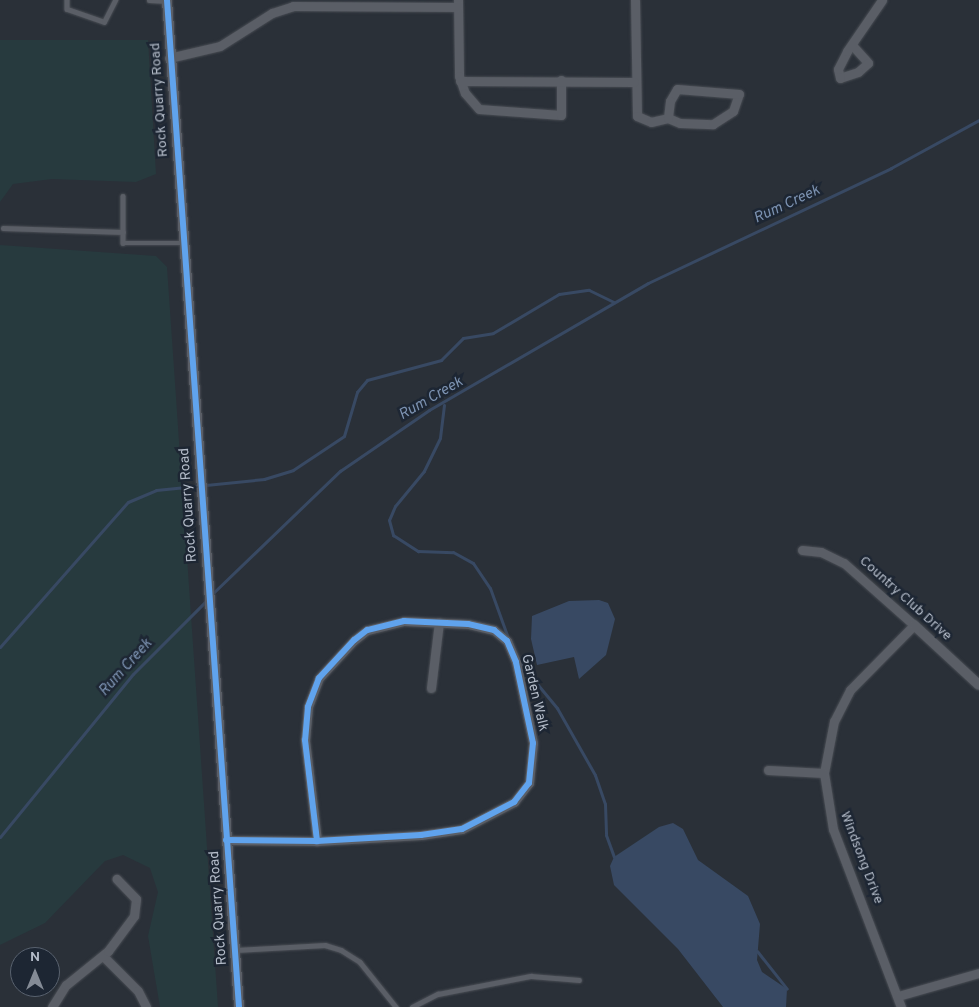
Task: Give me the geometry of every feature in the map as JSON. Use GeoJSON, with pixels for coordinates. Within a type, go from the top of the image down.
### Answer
{"type":"FeatureCollection","features":[{"type":"Feature","properties":{"kind":"street","name":"Rock Quarry Road"},"geometry":{"type":"LineString","coordinates":[[167,0],[169,58],[182,243],[239,1007]]}},
{"type":"Feature","properties":{"kind":"street"},"geometry":{"type":"LineString","coordinates":[[635,0],[634,114],[651,122],[668,118],[680,124],[713,124],[733,111],[739,94],[677,89],[670,101],[668,118]]}},
{"type":"Feature","properties":{"kind":"street"},"geometry":{"type":"LineString","coordinates":[[852,45],[882,0]]}},
{"type":"Feature","properties":{"kind":"street"},"geometry":{"type":"LineString","coordinates":[[169,58],[220,46],[272,13],[294,6],[339,3],[458,4],[460,81],[472,101],[489,113],[561,115],[561,80]]}},
{"type":"Feature","properties":{"kind":"street"},"geometry":{"type":"LineString","coordinates":[[460,81],[561,80],[634,82]]}},
{"type":"Feature","properties":{"kind":"street","name":"Country Club Drive"},"geometry":{"type":"LineString","coordinates":[[802,550],[821,552],[844,563],[979,685]]}},
{"type":"Feature","properties":{"kind":"street","name":"Garden Walk"},"geometry":{"type":"LineString","coordinates":[[226,840],[317,841],[462,829],[514,802],[529,783],[533,743],[516,662],[507,641],[494,630],[439,622],[404,621],[368,630],[313,689],[305,740],[317,841]]}},
{"type":"Feature","properties":{"kind":"street"},"geometry":{"type":"LineString","coordinates":[[431,688],[439,622]]}},
{"type":"Feature","properties":{"kind":"street","name":"Windsong Drive"},"geometry":{"type":"LineString","coordinates":[[900,1007],[898,996],[833,829],[824,772],[834,721],[850,690],[914,625]]}},
{"type":"Feature","properties":{"kind":"street"},"geometry":{"type":"LineString","coordinates":[[768,770],[824,772]]}},
{"type":"Feature","properties":{"kind":"street"},"geometry":{"type":"LineString","coordinates":[[52,1007],[66,985],[103,956],[127,927],[138,906],[135,896],[117,879]]}},
{"type":"Feature","properties":{"kind":"street"},"geometry":{"type":"LineString","coordinates":[[103,956],[138,992],[146,1007]]}},
{"type":"Feature","properties":{"kind":"street"},"geometry":{"type":"LineString","coordinates":[[898,996],[979,973]]}},
{"type":"Feature","properties":{"kind":"lane"},"geometry":{"type":"LineString","coordinates":[[67,0],[67,9],[104,22],[115,0]]}},
{"type":"Feature","properties":{"kind":"lane"},"geometry":{"type":"LineString","coordinates":[[149,0],[167,0]]}},
{"type":"Feature","properties":{"kind":"lane"},"geometry":{"type":"LineString","coordinates":[[123,196],[123,242],[182,243]]}},
{"type":"Feature","properties":{"kind":"lane"},"geometry":{"type":"LineString","coordinates":[[3,228],[123,232]]}},
{"type":"Feature","properties":{"kind":"lane"},"geometry":{"type":"LineString","coordinates":[[234,950],[326,945],[340,950],[360,962],[396,1007]]}},
{"type":"Feature","properties":{"kind":"lane"},"geometry":{"type":"LineString","coordinates":[[412,1007],[438,994],[531,976],[579,980]]}},
{"type":"Feature","properties":{"kind":"green space"},"geometry":{"type":"Polygon","coordinates":[[[0,40],[148,40],[156,174],[136,182],[52,179],[13,184],[0,202],[0,40]]]}},
{"type":"Feature","properties":{"kind":"green space"},"geometry":{"type":"Polygon","coordinates":[[[0,245],[156,256],[167,267],[218,1007],[160,1007],[148,936],[158,892],[150,868],[123,855],[105,861],[45,923],[0,945],[0,245]]]}},
{"type":"Feature","properties":{"kind":"water"},"geometry":{"type":"Polygon","coordinates":[[[599,600],[608,603],[615,619],[606,655],[579,679],[574,657],[537,665],[531,639],[532,616],[569,601],[599,600]]]}},
{"type":"Feature","properties":{"kind":"water"},"geometry":{"type":"Polygon","coordinates":[[[673,823],[683,829],[698,860],[748,896],[760,924],[757,960],[762,972],[787,989],[786,1007],[723,1007],[678,949],[614,885],[610,866],[614,857],[659,827],[673,823]]]}},
{"type":"Feature","properties":{"kind":"waterway","name":"Rum Creek"},"geometry":{"type":"LineString","coordinates":[[212,594],[340,471],[429,410],[648,283],[891,168],[979,120]]}},
{"type":"Feature","properties":{"kind":"waterway"},"geometry":{"type":"LineString","coordinates":[[0,647],[128,502],[156,490],[264,479],[293,470],[344,436],[357,392],[367,380],[441,360],[463,338],[493,333],[559,294],[589,290],[614,302]]}},
{"type":"Feature","properties":{"kind":"waterway"},"geometry":{"type":"LineString","coordinates":[[444,405],[440,438],[424,471],[395,506],[389,520],[393,535],[418,551],[453,552],[473,563],[490,588],[508,638]]}},
{"type":"Feature","properties":{"kind":"waterway","name":"Rum Creek"},"geometry":{"type":"LineString","coordinates":[[0,837],[133,674],[206,601]]}},
{"type":"Feature","properties":{"kind":"waterway"},"geometry":{"type":"LineString","coordinates":[[519,662],[557,708],[595,775],[605,804],[606,835],[614,857]]}},
{"type":"Feature","properties":{"kind":"waterway"},"geometry":{"type":"LineString","coordinates":[[757,951],[787,989]]}},
{"type":"Feature","properties":{"kind":"cycle path"},"geometry":{"type":"LineString","coordinates":[[167,0],[239,1007]]}},
{"type":"Feature","properties":{"kind":"cycle path"},"geometry":{"type":"LineString","coordinates":[[226,840],[317,841],[421,835],[462,829],[514,802],[529,783],[533,743],[516,662],[507,641],[494,630],[468,624],[404,621],[367,630],[354,640],[319,678],[308,707],[305,740],[317,841]]}}]}
